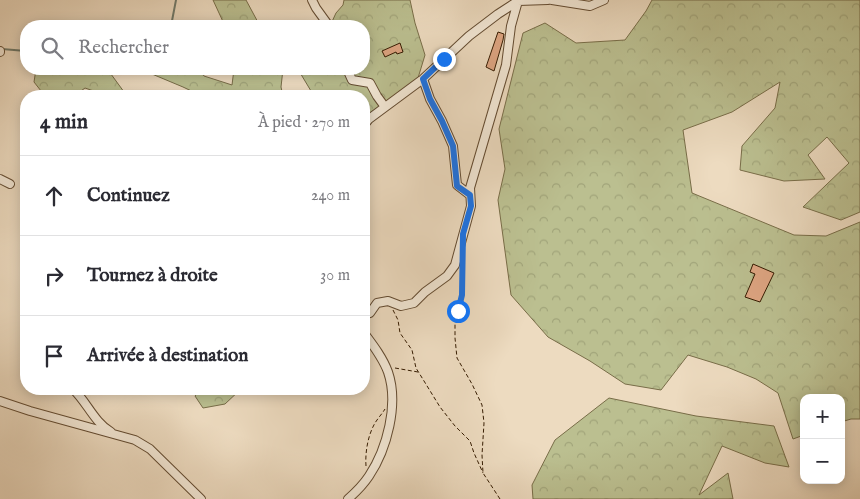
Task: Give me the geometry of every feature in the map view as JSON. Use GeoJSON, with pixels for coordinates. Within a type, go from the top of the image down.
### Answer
{"type":"FeatureCollection","features":[{"type":"Feature","properties":{"kind":"street"},"geometry":{"type":"LineString","coordinates":[[312,0],[325,20]]}},
{"type":"Feature","properties":{"kind":"street"},"geometry":{"type":"LineString","coordinates":[[370,118],[423,79],[469,36],[498,14],[518,1],[548,0]]}},
{"type":"Feature","properties":{"kind":"street"},"geometry":{"type":"LineString","coordinates":[[552,0],[590,6],[604,0]]}},
{"type":"Feature","properties":{"kind":"street"},"geometry":{"type":"LineString","coordinates":[[370,313],[377,304],[388,301],[401,306],[414,303],[424,292],[447,276],[455,265],[471,206],[470,188],[506,65],[511,26],[518,1]]}},
{"type":"Feature","properties":{"kind":"street"},"geometry":{"type":"LineString","coordinates":[[350,75],[352,80],[370,83],[385,107]]}},
{"type":"Feature","properties":{"kind":"street"},"geometry":{"type":"LineString","coordinates":[[423,79],[430,99],[453,146],[457,186],[470,195]]}},
{"type":"Feature","properties":{"kind":"street"},"geometry":{"type":"LineString","coordinates":[[0,179],[10,184]]}},
{"type":"Feature","properties":{"kind":"street"},"geometry":{"type":"LineString","coordinates":[[348,499],[369,476],[380,455],[389,426],[393,398],[385,366],[370,342]]}},
{"type":"Feature","properties":{"kind":"street"},"geometry":{"type":"LineString","coordinates":[[79,395],[100,424],[115,435]]}},
{"type":"Feature","properties":{"kind":"street"},"geometry":{"type":"LineString","coordinates":[[0,401],[135,440],[150,449],[201,499]]}},
{"type":"Feature","properties":{"kind":"path"},"geometry":{"type":"LineString","coordinates":[[462,262],[462,295],[455,324],[455,345],[457,358],[482,405],[484,423],[483,473]]}},
{"type":"Feature","properties":{"kind":"path"},"geometry":{"type":"LineString","coordinates":[[388,301],[398,320],[400,333],[412,350],[418,372],[440,407],[470,441],[483,473],[500,499]]}},
{"type":"Feature","properties":{"kind":"path"},"geometry":{"type":"LineString","coordinates":[[385,366],[418,372]]}},
{"type":"Feature","properties":{"kind":"path"},"geometry":{"type":"LineString","coordinates":[[369,476],[366,464],[366,450],[370,433],[385,409]]}},
{"type":"Feature","properties":{"kind":"green space"},"geometry":{"type":"Polygon","coordinates":[[[213,0],[246,0],[257,20],[222,20],[213,0]]]}},
{"type":"Feature","properties":{"kind":"green space"},"geometry":{"type":"Polygon","coordinates":[[[344,0],[410,0],[425,55],[418,78],[370,117],[370,90],[310,90],[301,75],[370,75],[370,20],[333,20],[343,5],[344,0]]]}},
{"type":"Feature","properties":{"kind":"green space"},"geometry":{"type":"Polygon","coordinates":[[[652,0],[860,0],[860,212],[841,220],[803,207],[849,163],[827,137],[808,155],[825,179],[784,181],[740,170],[742,146],[775,108],[780,82],[732,112],[683,130],[692,193],[794,235],[826,236],[860,222],[860,419],[845,421],[845,394],[800,394],[800,436],[793,439],[778,393],[756,379],[727,367],[688,355],[661,390],[625,384],[548,337],[511,295],[498,200],[505,169],[499,129],[523,33],[545,23],[576,43],[625,40],[652,0]]]}},
{"type":"Feature","properties":{"kind":"green space"},"geometry":{"type":"Polygon","coordinates":[[[35,75],[112,75],[123,90],[91,90],[85,88],[82,90],[40,90],[34,82],[35,75]]]}},
{"type":"Feature","properties":{"kind":"green space"},"geometry":{"type":"Polygon","coordinates":[[[154,75],[203,75],[232,85],[233,75],[282,75],[282,90],[189,90],[154,75]]]}},
{"type":"Feature","properties":{"kind":"green space"},"geometry":{"type":"Polygon","coordinates":[[[235,395],[225,404],[203,408],[195,396],[235,395]]]}},
{"type":"Feature","properties":{"kind":"green space"},"geometry":{"type":"Polygon","coordinates":[[[609,398],[696,416],[774,426],[789,467],[765,463],[722,446],[699,495],[728,473],[733,499],[533,499],[532,485],[555,440],[609,398]]]}},
{"type":"Feature","properties":{"kind":"building"},"geometry":{"type":"Polygon","coordinates":[[[498,32],[504,34],[494,71],[486,67],[498,32]]]}},
{"type":"Feature","properties":{"kind":"building"},"geometry":{"type":"Polygon","coordinates":[[[400,43],[403,52],[397,54],[396,52],[385,57],[382,51],[400,43]]]}},
{"type":"Feature","properties":{"kind":"building"},"geometry":{"type":"Polygon","coordinates":[[[753,264],[774,273],[760,302],[745,297],[755,274],[750,272],[753,264]]]}},
{"type":"Feature","properties":{"kind":"waterway"},"geometry":{"type":"LineString","coordinates":[[172,20],[176,0]]}},
{"type":"Feature","properties":{"kind":"waterway"},"geometry":{"type":"LineString","coordinates":[[2,49],[20,50]]}},
{"type":"Feature","properties":{"kind":"route"},"geometry":{"type":"LineString","coordinates":[[444,59],[423,79],[430,99],[453,146],[457,186],[470,195],[471,206],[463,234],[462,295],[458,311]]}}]}
